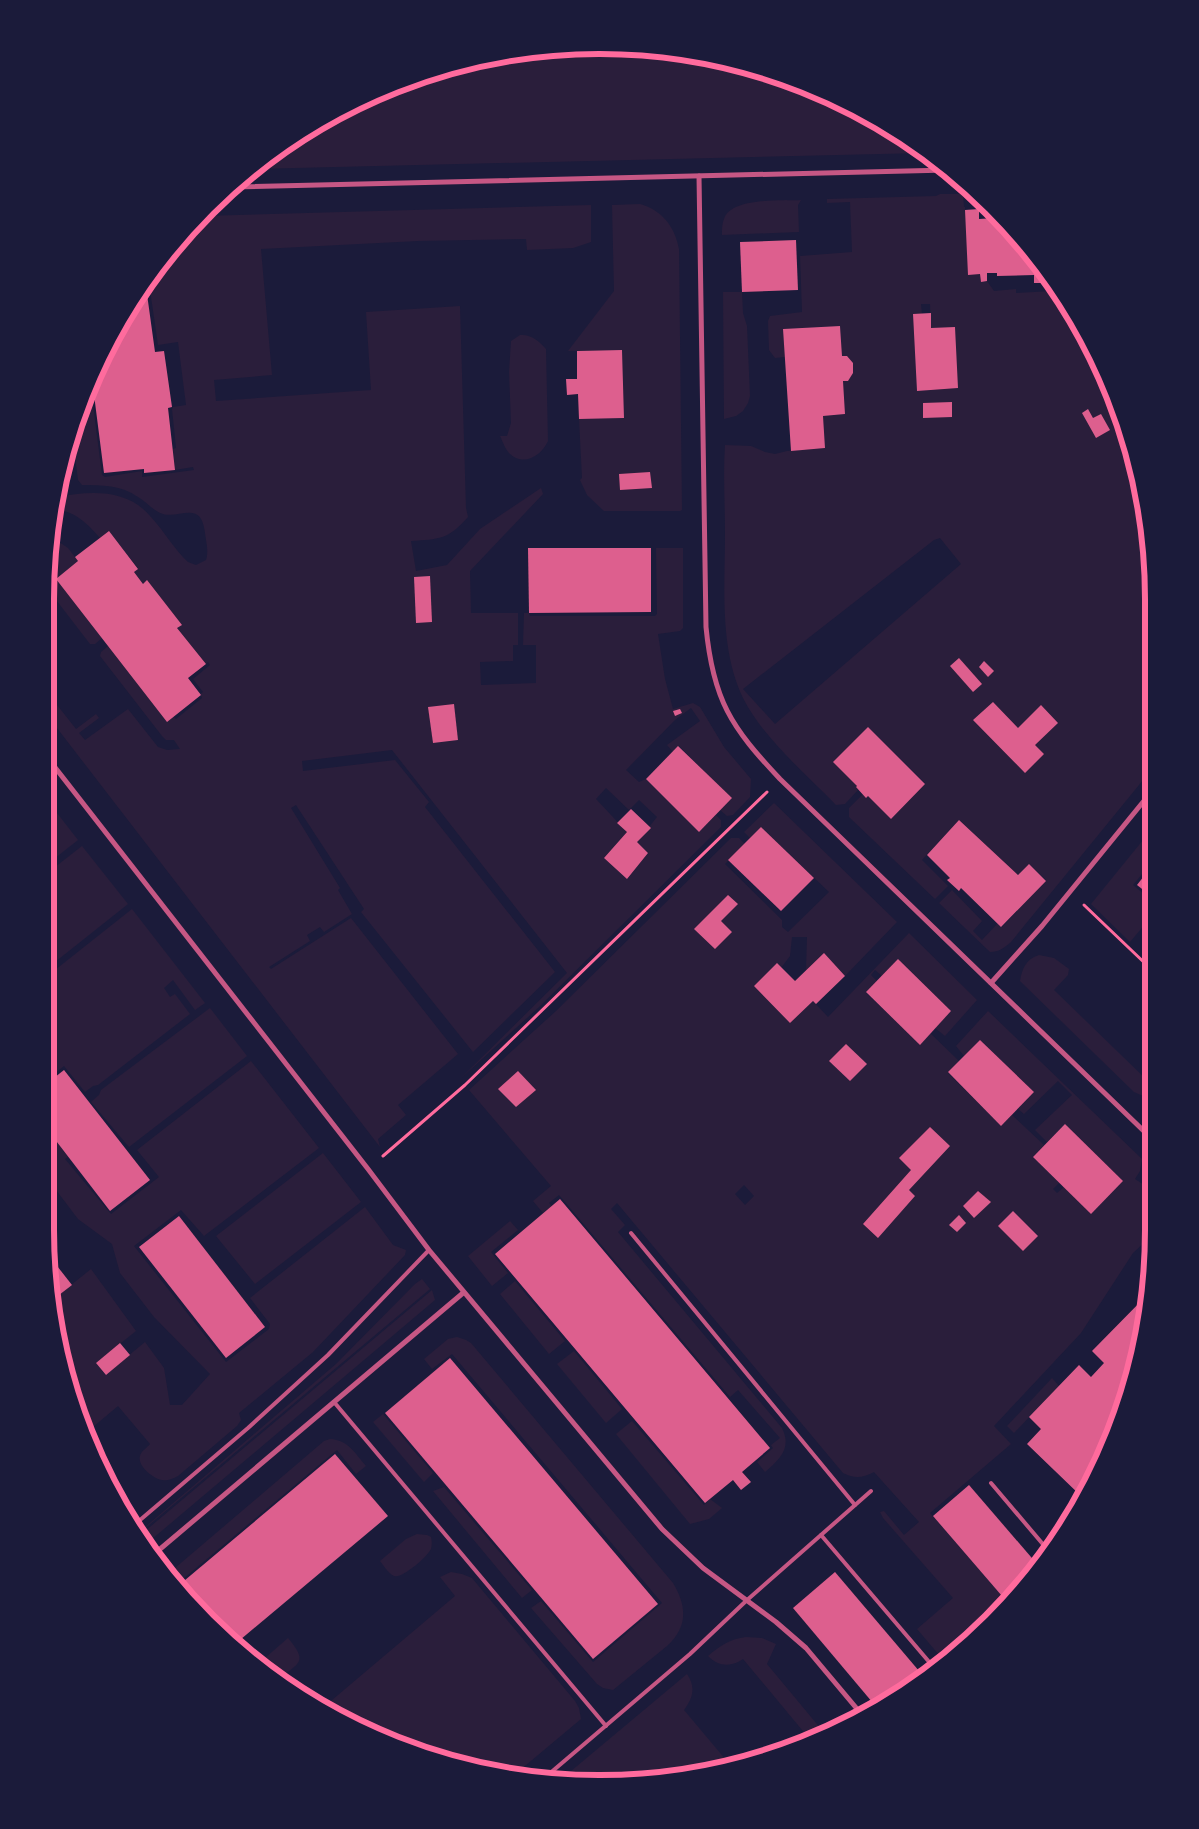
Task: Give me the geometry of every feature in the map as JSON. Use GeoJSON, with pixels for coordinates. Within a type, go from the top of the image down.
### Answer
{"type":"FeatureCollection","features":[{"type":"Feature","properties":{"kind":"street"},"geometry":{"type":"LineString","coordinates":[[243,187],[936,170]]}},
{"type":"Feature","properties":{"kind":"street"},"geometry":{"type":"LineString","coordinates":[[699,176],[706,627],[713,676],[720,699],[734,724],[774,773],[1145,1132]]}},
{"type":"Feature","properties":{"kind":"street"},"geometry":{"type":"LineString","coordinates":[[54,766],[463,1293],[662,1529],[703,1568],[776,1622],[806,1648],[858,1710]]}},
{"type":"Feature","properties":{"kind":"street"},"geometry":{"type":"LineString","coordinates":[[991,983],[1042,926],[1145,800]]}},
{"type":"Feature","properties":{"kind":"street"},"geometry":{"type":"LineString","coordinates":[[159,1550],[463,1293]]}},
{"type":"Feature","properties":{"kind":"lane"},"geometry":{"type":"LineString","coordinates":[[631,1232],[855,1504]]}},
{"type":"Feature","properties":{"kind":"lane"},"geometry":{"type":"LineString","coordinates":[[139,1521],[248,1428],[328,1356],[429,1250]]}},
{"type":"Feature","properties":{"kind":"lane"},"geometry":{"type":"LineString","coordinates":[[334,1402],[606,1726]]}},
{"type":"Feature","properties":{"kind":"lane"},"geometry":{"type":"LineString","coordinates":[[991,1483],[1045,1544]]}},
{"type":"Feature","properties":{"kind":"lane"},"geometry":{"type":"LineString","coordinates":[[550,1773],[690,1654],[746,1601],[871,1491]]}},
{"type":"Feature","properties":{"kind":"lane"},"geometry":{"type":"LineString","coordinates":[[821,1535],[930,1663]]}},
{"type":"Feature","properties":{"kind":"path"},"geometry":{"type":"LineString","coordinates":[[368,1169],[465,1084],[768,791]]}},
{"type":"Feature","properties":{"kind":"path"},"geometry":{"type":"LineString","coordinates":[[1078,911],[1084,904],[1145,963]]}},
{"type":"Feature","properties":{"kind":"shaded area"},"geometry":{"type":"Polygon","coordinates":[[[600,54],[671,58],[741,72],[808,95],[841,110],[913,153],[265,169],[296,146],[358,110],[424,83],[458,72],[528,58],[600,54]]]}},
{"type":"Feature","properties":{"kind":"shaded area"},"geometry":{"type":"Polygon","coordinates":[[[963,194],[969,274],[980,274],[981,281],[987,281],[994,291],[1016,289],[1016,293],[1049,291],[1089,358],[1104,391],[1127,458],[1135,493],[1141,528],[1144,564],[1145,778],[1011,942],[993,952],[990,952],[939,903],[952,890],[982,921],[973,931],[982,940],[998,923],[1002,927],[1046,880],[1029,864],[1018,875],[959,820],[922,860],[948,886],[935,899],[849,817],[849,808],[863,794],[868,796],[891,819],[925,783],[868,727],[856,787],[858,790],[845,804],[836,805],[785,754],[751,713],[735,679],[730,659],[724,596],[725,445],[751,446],[775,454],[787,451],[825,448],[823,416],[845,414],[843,381],[848,380],[853,368],[847,356],[842,356],[840,326],[783,329],[785,357],[775,358],[769,350],[768,321],[770,316],[802,312],[800,256],[852,252],[850,202],[827,203],[827,199],[963,194]],[[921,304],[922,314],[913,315],[917,391],[957,388],[955,328],[931,328],[930,304],[921,304]],[[940,538],[934,540],[743,689],[775,724],[961,564],[940,538]]]}},
{"type":"Feature","properties":{"kind":"shaded area"},"geometry":{"type":"Polygon","coordinates":[[[801,200],[798,205],[799,232],[722,235],[724,219],[736,207],[758,202],[801,200]]]}},
{"type":"Feature","properties":{"kind":"shaded area"},"geometry":{"type":"Polygon","coordinates":[[[640,204],[655,210],[666,220],[671,227],[679,249],[682,510],[680,511],[604,511],[587,495],[580,480],[582,478],[579,419],[624,418],[622,350],[568,351],[614,291],[612,205],[640,204]]]}},
{"type":"Feature","properties":{"kind":"shaded area"},"geometry":{"type":"Polygon","coordinates":[[[591,205],[591,242],[573,248],[527,250],[526,239],[418,241],[261,249],[272,375],[214,380],[216,401],[371,390],[366,312],[460,306],[466,508],[468,517],[455,530],[442,537],[411,541],[416,571],[447,565],[480,529],[541,488],[543,494],[470,571],[471,613],[518,613],[518,645],[513,645],[513,661],[480,662],[481,685],[536,683],[536,645],[523,645],[524,613],[529,613],[530,616],[655,616],[657,614],[656,548],[683,548],[683,628],[680,631],[658,634],[665,679],[673,709],[693,703],[700,707],[724,747],[751,779],[750,797],[733,815],[727,816],[720,810],[731,798],[679,746],[673,752],[667,745],[700,721],[691,708],[675,720],[626,770],[639,782],[646,779],[699,832],[716,815],[721,820],[721,827],[538,1008],[460,1079],[567,973],[392,750],[302,761],[303,771],[395,760],[429,802],[425,807],[555,972],[473,1052],[361,912],[364,909],[296,805],[291,808],[340,888],[338,890],[352,914],[324,932],[320,927],[307,935],[310,941],[269,967],[271,969],[351,918],[458,1054],[398,1105],[406,1115],[378,1139],[380,1147],[54,724],[54,701],[76,729],[96,714],[99,718],[79,733],[85,740],[128,709],[158,747],[167,750],[180,749],[174,740],[166,740],[162,736],[100,656],[101,652],[108,646],[167,721],[173,716],[176,719],[202,698],[200,694],[203,692],[193,679],[210,665],[208,662],[206,664],[177,628],[181,625],[147,581],[143,584],[134,572],[138,568],[109,532],[100,538],[80,518],[61,510],[63,496],[95,493],[119,496],[141,508],[156,522],[188,562],[196,565],[206,560],[205,533],[203,522],[199,516],[194,513],[167,515],[160,513],[125,490],[104,486],[82,485],[78,480],[74,451],[92,399],[102,475],[105,477],[142,471],[142,477],[194,470],[193,467],[175,470],[173,449],[176,448],[172,409],[173,407],[186,405],[178,342],[158,345],[150,290],[189,240],[212,216],[591,205]],[[454,704],[429,707],[433,743],[458,740],[454,704]],[[606,788],[596,799],[627,832],[604,858],[627,879],[648,853],[637,842],[657,817],[639,800],[629,810],[606,788]]]}},
{"type":"Feature","properties":{"kind":"shaded area"},"geometry":{"type":"Polygon","coordinates":[[[723,292],[742,292],[743,313],[747,326],[750,396],[743,411],[736,416],[724,419],[723,292]]]}},
{"type":"Feature","properties":{"kind":"shaded area"},"geometry":{"type":"Polygon","coordinates":[[[520,335],[534,339],[546,349],[548,441],[542,451],[527,459],[515,458],[510,454],[500,436],[507,436],[511,423],[509,372],[511,341],[520,335]]]}},
{"type":"Feature","properties":{"kind":"shaded area"},"geometry":{"type":"Polygon","coordinates":[[[57,541],[68,548],[78,561],[102,638],[95,644],[90,644],[54,597],[57,541]]]}},
{"type":"Feature","properties":{"kind":"shaded area"},"geometry":{"type":"Polygon","coordinates":[[[774,803],[897,922],[845,976],[824,954],[806,970],[807,937],[792,937],[790,956],[781,968],[790,1022],[813,1001],[828,1017],[909,933],[977,1000],[945,1036],[935,1028],[951,1011],[898,959],[882,976],[875,970],[871,975],[877,981],[866,993],[920,1044],[930,1033],[959,1061],[948,1073],[1001,1126],[1012,1115],[1044,1145],[1033,1157],[1059,1183],[1053,1189],[1057,1193],[1064,1187],[1091,1214],[1123,1181],[1065,1124],[1047,1142],[1035,1130],[1072,1095],[1058,1081],[1024,1114],[1018,1109],[1034,1092],[980,1040],[964,1056],[956,1046],[988,1011],[1142,1159],[1140,1171],[1135,1179],[1145,1186],[1145,1242],[1133,1253],[1081,1333],[994,1426],[1011,1444],[930,1513],[1003,1597],[959,1640],[940,1656],[917,1629],[953,1598],[883,1518],[880,1512],[884,1511],[904,1535],[919,1522],[874,1472],[858,1477],[843,1473],[617,1203],[611,1209],[625,1225],[618,1232],[782,1428],[786,1441],[783,1453],[765,1472],[757,1462],[773,1448],[771,1445],[780,1438],[738,1390],[730,1397],[559,1195],[549,1203],[552,1206],[543,1213],[533,1201],[551,1186],[469,1090],[556,1011],[731,838],[739,838],[745,844],[725,864],[782,920],[782,927],[788,932],[829,892],[761,827],[750,838],[744,832],[774,803]],[[744,1185],[735,1194],[745,1205],[754,1196],[744,1185]],[[978,1191],[963,1206],[974,1218],[990,1202],[978,1191]],[[1013,1211],[998,1226],[1023,1250],[1038,1235],[1013,1211]]]}},
{"type":"Feature","properties":{"kind":"shaded area"},"geometry":{"type":"Polygon","coordinates":[[[54,809],[78,840],[54,859],[54,809]]]}},
{"type":"Feature","properties":{"kind":"shaded area"},"geometry":{"type":"Polygon","coordinates":[[[1145,838],[1145,870],[1133,885],[1145,895],[1145,924],[1130,942],[1091,904],[1145,838]]]}},
{"type":"Feature","properties":{"kind":"shaded area"},"geometry":{"type":"Polygon","coordinates":[[[82,846],[128,904],[54,963],[54,868],[82,846]]]}},
{"type":"Feature","properties":{"kind":"shaded area"},"geometry":{"type":"Polygon","coordinates":[[[132,909],[205,1003],[195,1010],[173,980],[164,988],[170,997],[175,994],[190,1014],[98,1085],[85,1092],[64,1066],[54,1074],[54,971],[132,909]]]}},
{"type":"Feature","properties":{"kind":"shaded area"},"geometry":{"type":"Polygon","coordinates":[[[1039,955],[1054,958],[1069,969],[1068,975],[1054,990],[1145,1078],[1145,1097],[1134,1092],[1020,981],[1025,965],[1039,955]]]}},
{"type":"Feature","properties":{"kind":"shaded area"},"geometry":{"type":"Polygon","coordinates":[[[210,1008],[247,1056],[129,1147],[91,1102],[99,1095],[101,1090],[210,1008]]]}},
{"type":"Feature","properties":{"kind":"shaded area"},"geometry":{"type":"Polygon","coordinates":[[[251,1061],[319,1148],[204,1236],[181,1210],[134,1246],[226,1362],[269,1329],[270,1324],[250,1298],[365,1207],[393,1245],[406,1250],[405,1255],[313,1352],[239,1413],[241,1420],[237,1426],[178,1476],[170,1480],[162,1480],[151,1475],[141,1464],[141,1454],[150,1444],[118,1406],[91,1428],[72,1371],[58,1301],[58,1296],[91,1269],[136,1331],[96,1363],[105,1375],[145,1342],[164,1368],[170,1405],[182,1405],[210,1374],[154,1317],[120,1273],[112,1244],[78,1219],[54,1187],[54,1138],[68,1157],[65,1159],[111,1214],[159,1177],[137,1150],[251,1061]]]}},
{"type":"Feature","properties":{"kind":"shaded area"},"geometry":{"type":"Polygon","coordinates":[[[323,1153],[361,1202],[255,1284],[216,1236],[323,1153]]]}},
{"type":"Feature","properties":{"kind":"shaded area"},"geometry":{"type":"Polygon","coordinates":[[[510,1221],[518,1230],[491,1252],[508,1273],[492,1286],[468,1256],[510,1221]]]}},
{"type":"Feature","properties":{"kind":"shaded area"},"geometry":{"type":"Polygon","coordinates":[[[422,1279],[430,1289],[144,1529],[336,1364],[422,1279]]]}},
{"type":"Feature","properties":{"kind":"shaded area"},"geometry":{"type":"Polygon","coordinates":[[[515,1281],[565,1341],[549,1354],[500,1294],[515,1281]]]}},
{"type":"Feature","properties":{"kind":"shaded area"},"geometry":{"type":"Polygon","coordinates":[[[432,1290],[435,1300],[151,1540],[145,1531],[432,1290]]]}},
{"type":"Feature","properties":{"kind":"shaded area"},"geometry":{"type":"Polygon","coordinates":[[[457,1337],[471,1343],[673,1583],[678,1592],[683,1608],[683,1616],[682,1624],[674,1639],[613,1690],[603,1688],[597,1684],[531,1608],[541,1601],[593,1662],[662,1603],[452,1354],[432,1369],[424,1359],[448,1339],[457,1337]]]}},
{"type":"Feature","properties":{"kind":"shaded area"},"geometry":{"type":"Polygon","coordinates":[[[574,1351],[622,1409],[606,1423],[557,1364],[574,1351]]]}},
{"type":"Feature","properties":{"kind":"shaded area"},"geometry":{"type":"Polygon","coordinates":[[[1052,1378],[1059,1386],[1014,1433],[1007,1426],[1052,1378]]]}},
{"type":"Feature","properties":{"kind":"shaded area"},"geometry":{"type":"Polygon","coordinates":[[[383,1414],[433,1473],[424,1482],[373,1422],[383,1414]]]}},
{"type":"Feature","properties":{"kind":"shaded area"},"geometry":{"type":"Polygon","coordinates":[[[632,1421],[704,1505],[710,1499],[722,1508],[709,1519],[690,1524],[616,1434],[632,1421]]]}},
{"type":"Feature","properties":{"kind":"shaded area"},"geometry":{"type":"Polygon","coordinates":[[[330,1439],[342,1442],[355,1452],[366,1466],[356,1474],[337,1450],[182,1580],[173,1570],[324,1441],[330,1439]]]}},
{"type":"Feature","properties":{"kind":"shaded area"},"geometry":{"type":"Polygon","coordinates":[[[444,1487],[532,1590],[522,1598],[433,1491],[444,1487]]]}},
{"type":"Feature","properties":{"kind":"shaded area"},"geometry":{"type":"Polygon","coordinates":[[[417,1534],[431,1537],[432,1543],[429,1553],[408,1571],[394,1576],[380,1561],[406,1539],[417,1534]]]}},
{"type":"Feature","properties":{"kind":"shaded area"},"geometry":{"type":"Polygon","coordinates":[[[451,1572],[472,1578],[579,1708],[581,1719],[520,1770],[458,1757],[424,1746],[391,1734],[329,1703],[455,1596],[440,1577],[451,1572]]]}},
{"type":"Feature","properties":{"kind":"shaded area"},"geometry":{"type":"Polygon","coordinates":[[[746,1637],[762,1638],[776,1644],[767,1664],[820,1728],[806,1735],[743,1659],[739,1662],[725,1665],[712,1660],[708,1656],[735,1639],[746,1637]]]}},
{"type":"Feature","properties":{"kind":"shaded area"},"geometry":{"type":"Polygon","coordinates":[[[288,1638],[298,1652],[299,1657],[296,1665],[285,1675],[264,1659],[288,1638]]]}},
{"type":"Feature","properties":{"kind":"shaded area"},"geometry":{"type":"Polygon","coordinates":[[[687,1674],[692,1683],[692,1692],[690,1701],[684,1710],[726,1760],[671,1771],[635,1774],[567,1774],[687,1674]]]}},
{"type":"Feature","properties":{"kind":"building"},"geometry":{"type":"Polygon","coordinates":[[[979,209],[979,219],[989,218],[1010,240],[1044,283],[1034,283],[1034,275],[997,276],[997,273],[987,273],[987,281],[981,282],[980,274],[968,275],[965,210],[979,209]]]}},
{"type":"Feature","properties":{"kind":"building"},"geometry":{"type":"Polygon","coordinates":[[[796,240],[798,290],[742,292],[740,242],[796,240]]]}},
{"type":"Feature","properties":{"kind":"building"},"geometry":{"type":"Polygon","coordinates":[[[147,295],[155,352],[164,351],[172,407],[168,408],[175,470],[144,473],[144,469],[104,473],[94,394],[110,358],[147,295]]]}},
{"type":"Feature","properties":{"kind":"building"},"geometry":{"type":"Polygon","coordinates":[[[931,313],[931,328],[955,327],[958,388],[917,391],[913,314],[931,313]]]}},
{"type":"Feature","properties":{"kind":"building"},"geometry":{"type":"Polygon","coordinates":[[[840,326],[842,356],[847,356],[853,363],[853,373],[848,381],[843,381],[845,414],[823,416],[825,448],[791,451],[783,329],[840,326]]]}},
{"type":"Feature","properties":{"kind":"building"},"geometry":{"type":"Polygon","coordinates":[[[622,350],[624,418],[579,419],[578,394],[567,395],[566,379],[577,379],[577,351],[622,350]]]}},
{"type":"Feature","properties":{"kind":"building"},"geometry":{"type":"Polygon","coordinates":[[[952,402],[952,417],[923,418],[923,403],[952,402]]]}},
{"type":"Feature","properties":{"kind":"building"},"geometry":{"type":"Polygon","coordinates":[[[1088,409],[1093,418],[1101,414],[1110,430],[1096,438],[1082,413],[1088,409]]]}},
{"type":"Feature","properties":{"kind":"building"},"geometry":{"type":"Polygon","coordinates":[[[650,472],[652,488],[620,490],[619,474],[650,472]]]}},
{"type":"Feature","properties":{"kind":"building"},"geometry":{"type":"Polygon","coordinates":[[[109,531],[138,569],[134,572],[143,584],[147,580],[182,625],[177,628],[206,664],[188,678],[201,695],[167,722],[56,579],[78,561],[75,557],[109,531]]]}},
{"type":"Feature","properties":{"kind":"building"},"geometry":{"type":"Polygon","coordinates":[[[528,548],[651,548],[651,612],[529,613],[528,548]]]}},
{"type":"Feature","properties":{"kind":"building"},"geometry":{"type":"Polygon","coordinates":[[[430,576],[432,622],[416,623],[414,577],[430,576]]]}},
{"type":"Feature","properties":{"kind":"building"},"geometry":{"type":"Polygon","coordinates":[[[959,658],[982,684],[973,692],[950,666],[959,658]]]}},
{"type":"Feature","properties":{"kind":"building"},"geometry":{"type":"Polygon","coordinates":[[[984,661],[994,671],[988,677],[979,667],[984,661]]]}},
{"type":"Feature","properties":{"kind":"building"},"geometry":{"type":"Polygon","coordinates":[[[993,702],[1018,728],[1041,705],[1058,723],[1035,745],[1044,754],[1025,773],[973,720],[993,702]]]}},
{"type":"Feature","properties":{"kind":"building"},"geometry":{"type":"Polygon","coordinates":[[[454,704],[458,740],[433,743],[428,707],[454,704]]]}},
{"type":"Feature","properties":{"kind":"building"},"geometry":{"type":"Polygon","coordinates":[[[680,709],[682,713],[675,716],[673,711],[680,709]]]}},
{"type":"Feature","properties":{"kind":"building"},"geometry":{"type":"Polygon","coordinates":[[[868,727],[925,784],[891,819],[868,796],[866,798],[833,762],[868,727]]]}},
{"type":"Feature","properties":{"kind":"building"},"geometry":{"type":"Polygon","coordinates":[[[678,746],[732,798],[699,832],[646,779],[678,746]]]}},
{"type":"Feature","properties":{"kind":"building"},"geometry":{"type":"Polygon","coordinates":[[[631,809],[651,828],[637,842],[648,853],[627,879],[604,858],[627,832],[617,823],[631,809]]]}},
{"type":"Feature","properties":{"kind":"building"},"geometry":{"type":"Polygon","coordinates":[[[959,820],[1018,875],[1029,864],[1046,881],[1001,927],[961,888],[959,891],[947,880],[950,878],[927,855],[959,820]]]}},
{"type":"Feature","properties":{"kind":"building"},"geometry":{"type":"Polygon","coordinates":[[[761,827],[814,878],[781,911],[728,860],[761,827]]]}},
{"type":"Feature","properties":{"kind":"building"},"geometry":{"type":"Polygon","coordinates":[[[1145,875],[1145,891],[1137,885],[1145,875]]]}},
{"type":"Feature","properties":{"kind":"building"},"geometry":{"type":"Polygon","coordinates":[[[728,895],[738,904],[721,921],[732,932],[715,949],[694,929],[728,895]]]}},
{"type":"Feature","properties":{"kind":"building"},"geometry":{"type":"Polygon","coordinates":[[[824,953],[845,976],[816,1004],[813,1001],[790,1023],[754,986],[777,963],[795,981],[824,953]]]}},
{"type":"Feature","properties":{"kind":"building"},"geometry":{"type":"Polygon","coordinates":[[[898,959],[951,1011],[920,1045],[866,992],[898,959]]]}},
{"type":"Feature","properties":{"kind":"building"},"geometry":{"type":"Polygon","coordinates":[[[980,1040],[1034,1092],[1001,1126],[948,1072],[980,1040]]]}},
{"type":"Feature","properties":{"kind":"building"},"geometry":{"type":"Polygon","coordinates":[[[846,1044],[867,1064],[850,1081],[829,1061],[846,1044]]]}},
{"type":"Feature","properties":{"kind":"building"},"geometry":{"type":"Polygon","coordinates":[[[64,1070],[150,1180],[110,1211],[54,1138],[54,1078],[64,1070]]]}},
{"type":"Feature","properties":{"kind":"building"},"geometry":{"type":"Polygon","coordinates":[[[518,1071],[536,1090],[516,1107],[498,1089],[518,1071]]]}},
{"type":"Feature","properties":{"kind":"building"},"geometry":{"type":"Polygon","coordinates":[[[1065,1124],[1123,1181],[1091,1214],[1033,1157],[1065,1124]]]}},
{"type":"Feature","properties":{"kind":"building"},"geometry":{"type":"Polygon","coordinates":[[[930,1127],[950,1146],[909,1190],[915,1196],[878,1238],[863,1224],[911,1170],[899,1158],[930,1127]]]}},
{"type":"Feature","properties":{"kind":"building"},"geometry":{"type":"Polygon","coordinates":[[[978,1191],[991,1202],[974,1218],[963,1206],[978,1191]]]}},
{"type":"Feature","properties":{"kind":"building"},"geometry":{"type":"Polygon","coordinates":[[[560,1199],[770,1448],[742,1472],[751,1482],[741,1490],[733,1480],[705,1503],[495,1254],[560,1199]]]}},
{"type":"Feature","properties":{"kind":"building"},"geometry":{"type":"Polygon","coordinates":[[[1013,1211],[1038,1236],[1023,1251],[998,1226],[1013,1211]]]}},
{"type":"Feature","properties":{"kind":"building"},"geometry":{"type":"Polygon","coordinates":[[[959,1215],[966,1223],[957,1232],[949,1225],[959,1215]]]}},
{"type":"Feature","properties":{"kind":"building"},"geometry":{"type":"Polygon","coordinates":[[[179,1216],[265,1327],[226,1358],[139,1247],[179,1216]]]}},
{"type":"Feature","properties":{"kind":"building"},"geometry":{"type":"Polygon","coordinates":[[[55,1263],[72,1285],[58,1296],[55,1263]]]}},
{"type":"Feature","properties":{"kind":"building"},"geometry":{"type":"Polygon","coordinates":[[[1141,1301],[1127,1371],[1116,1405],[1104,1438],[1077,1492],[1027,1444],[1041,1429],[1029,1417],[1079,1365],[1091,1377],[1104,1363],[1092,1351],[1141,1301]]]}},
{"type":"Feature","properties":{"kind":"building"},"geometry":{"type":"Polygon","coordinates":[[[120,1343],[130,1355],[106,1375],[96,1363],[120,1343]]]}},
{"type":"Feature","properties":{"kind":"building"},"geometry":{"type":"Polygon","coordinates":[[[450,1358],[658,1604],[593,1659],[385,1413],[450,1358]]]}},
{"type":"Feature","properties":{"kind":"building"},"geometry":{"type":"Polygon","coordinates":[[[335,1454],[388,1516],[240,1640],[183,1582],[335,1454]]]}},
{"type":"Feature","properties":{"kind":"building"},"geometry":{"type":"Polygon","coordinates":[[[969,1485],[1033,1560],[1003,1597],[933,1516],[969,1485]]]}},
{"type":"Feature","properties":{"kind":"building"},"geometry":{"type":"Polygon","coordinates":[[[835,1572],[919,1671],[872,1702],[793,1608],[835,1572]]]}}]}
